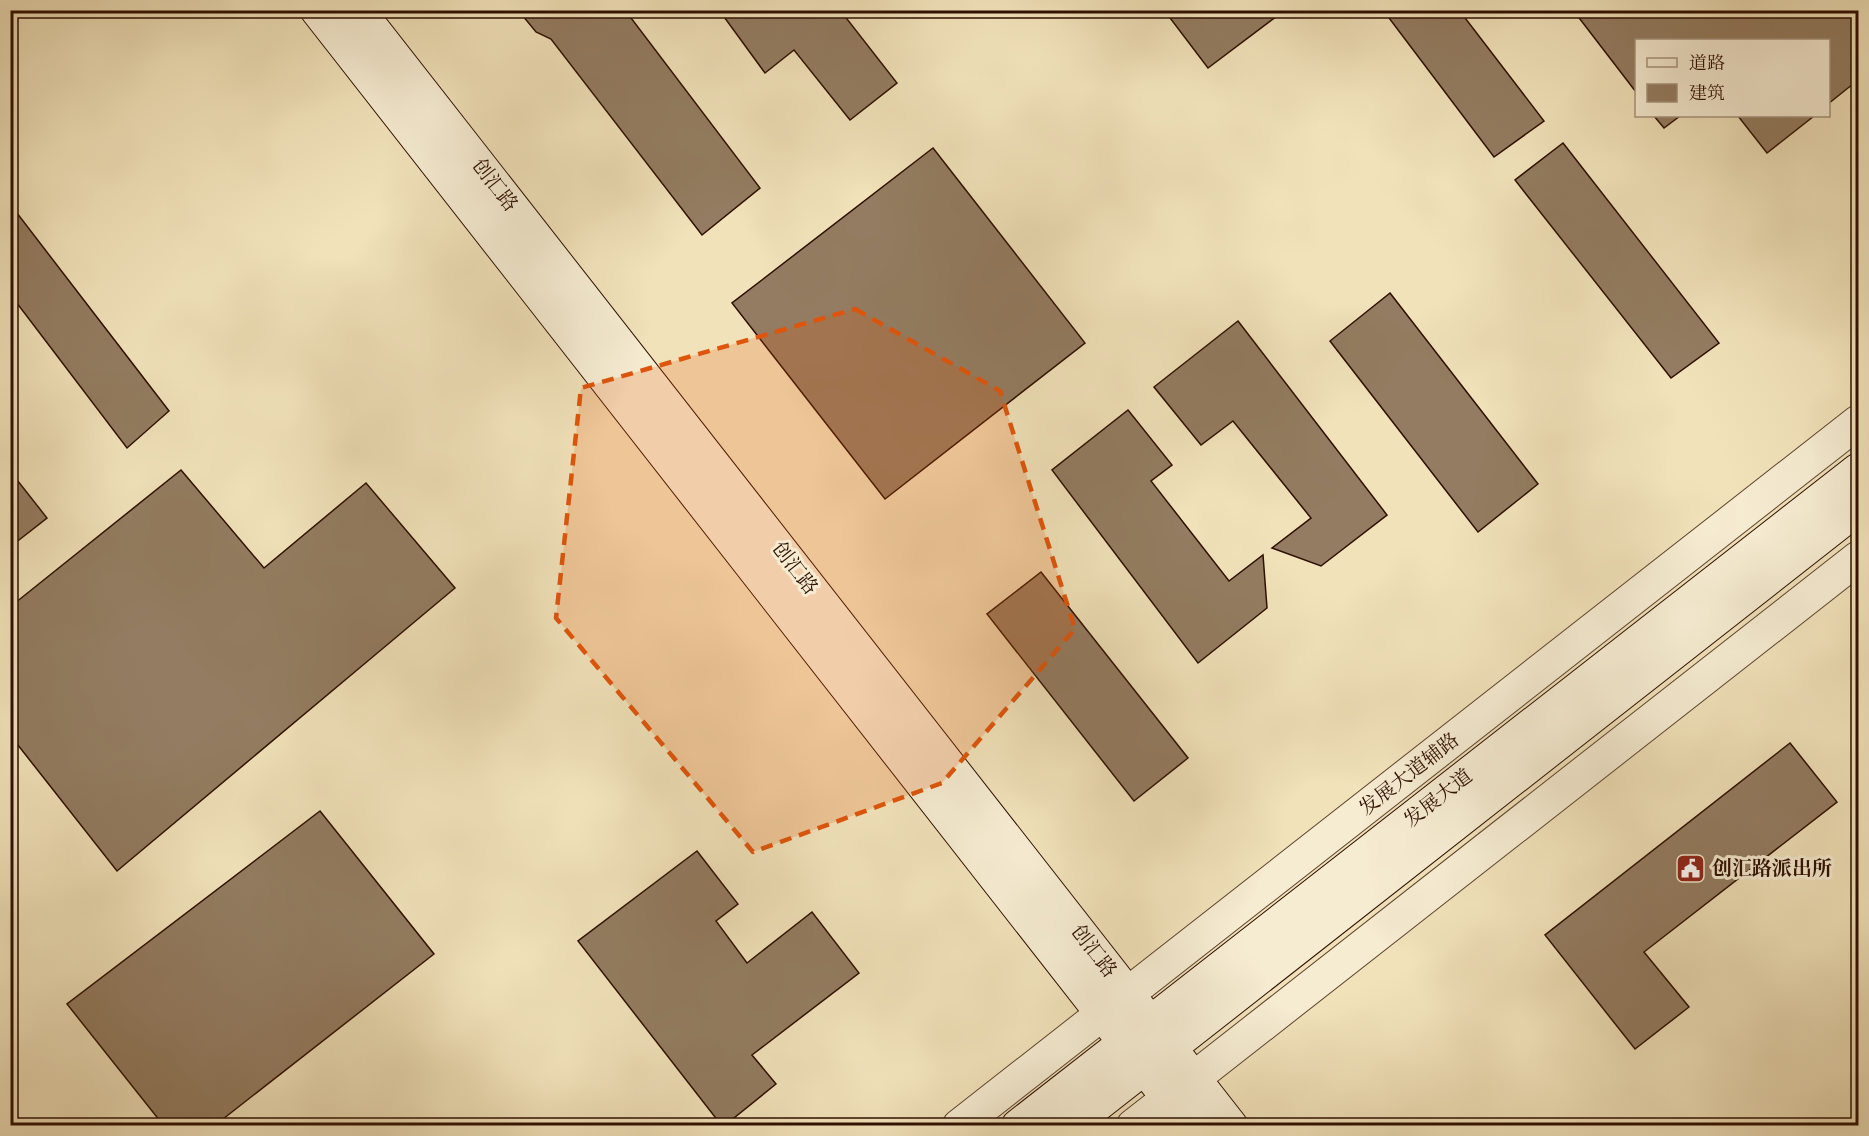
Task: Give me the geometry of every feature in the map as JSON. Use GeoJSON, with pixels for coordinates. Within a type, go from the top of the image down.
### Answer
{"type":"FeatureCollection","features":[{"type":"Feature","properties":{"kind":"street","name":"创汇路"},"geometry":{"type":"LineString","coordinates":[[317,10],[1190,1125]]}},
{"type":"Feature","properties":{"kind":"street","name":"创汇路"},"geometry":{"type":"LineString","coordinates":[[358,10],[1231,1125]]}},
{"type":"Feature","properties":{"kind":"street","name":"发展大道辅路"},"geometry":{"type":"LineString","coordinates":[[959,1125],[1858,422]]}},
{"type":"Feature","properties":{"kind":"street","name":"发展大道"},"geometry":{"type":"LineString","coordinates":[[1160,1034],[1858,470]]}},
{"type":"Feature","properties":{"kind":"street","name":"发展大道"},"geometry":{"type":"LineString","coordinates":[[1018,1125],[1134,1054],[1858,508]]}},
{"type":"Feature","properties":{"kind":"street"},"geometry":{"type":"LineString","coordinates":[[1133,1125],[1858,558]]}},
{"type":"Feature","properties":{"kind":"street","name":"发展大道"},"geometry":{"type":"LineString","coordinates":[[1070,1125],[1134,1054]]}},
{"type":"Feature","properties":{"kind":"highlighted area"},"geometry":{"type":"Polygon","coordinates":[[[855,309],[1000,391],[1075,629],[942,783],[753,852],[556,618],[581,388],[855,309]]]}},
{"type":"Feature","properties":{"kind":"building"},"geometry":{"type":"Polygon","coordinates":[[[518,10],[625,10],[760,188],[702,235],[551,39],[536,32],[518,10]]]}},
{"type":"Feature","properties":{"kind":"building"},"geometry":{"type":"Polygon","coordinates":[[[719,10],[840,10],[897,83],[850,120],[794,50],[765,73],[719,10]]]}},
{"type":"Feature","properties":{"kind":"building"},"geometry":{"type":"Polygon","coordinates":[[[1164,10],[1285,10],[1208,68],[1164,10]]]}},
{"type":"Feature","properties":{"kind":"building"},"geometry":{"type":"Polygon","coordinates":[[[1383,10],[1459,10],[1544,121],[1494,157],[1383,10]]]}},
{"type":"Feature","properties":{"kind":"building"},"geometry":{"type":"Polygon","coordinates":[[[1573,10],[1858,10],[1858,80],[1830,102],[1830,39],[1635,39],[1635,91],[1573,10]]]}},
{"type":"Feature","properties":{"kind":"building"},"geometry":{"type":"Polygon","coordinates":[[[1655,117],[1679,117],[1664,128],[1655,117]]]}},
{"type":"Feature","properties":{"kind":"building"},"geometry":{"type":"Polygon","coordinates":[[[1739,117],[1813,117],[1767,153],[1739,117]]]}},
{"type":"Feature","properties":{"kind":"building"},"geometry":{"type":"Polygon","coordinates":[[[1563,143],[1719,343],[1671,378],[1515,180],[1563,143]]]}},
{"type":"Feature","properties":{"kind":"building"},"geometry":{"type":"Polygon","coordinates":[[[933,148],[1085,343],[885,499],[732,303],[933,148]]]}},
{"type":"Feature","properties":{"kind":"building"},"geometry":{"type":"Polygon","coordinates":[[[10,204],[169,411],[127,448],[10,294],[10,204]]]}},
{"type":"Feature","properties":{"kind":"building"},"geometry":{"type":"Polygon","coordinates":[[[1390,293],[1538,484],[1478,532],[1330,341],[1390,293]]]}},
{"type":"Feature","properties":{"kind":"building"},"geometry":{"type":"Polygon","coordinates":[[[1238,321],[1387,515],[1321,566],[1272,548],[1311,518],[1233,421],[1201,445],[1154,387],[1238,321]]]}},
{"type":"Feature","properties":{"kind":"building"},"geometry":{"type":"Polygon","coordinates":[[[1128,410],[1172,465],[1151,481],[1229,581],[1263,555],[1267,608],[1198,663],[1052,470],[1128,410]]]}},
{"type":"Feature","properties":{"kind":"building"},"geometry":{"type":"Polygon","coordinates":[[[181,470],[264,568],[366,483],[455,588],[117,871],[10,735],[10,607],[181,470]]]}},
{"type":"Feature","properties":{"kind":"building"},"geometry":{"type":"Polygon","coordinates":[[[10,471],[47,518],[10,547],[10,471]]]}},
{"type":"Feature","properties":{"kind":"building"},"geometry":{"type":"Polygon","coordinates":[[[1041,572],[1188,758],[1134,801],[987,614],[1041,572]]]}},
{"type":"Feature","properties":{"kind":"building","name":"创汇路派出所"},"geometry":{"type":"Polygon","coordinates":[[[1790,743],[1837,802],[1644,952],[1689,1007],[1635,1049],[1545,935],[1790,743]]]}},
{"type":"Feature","properties":{"kind":"building"},"geometry":{"type":"Polygon","coordinates":[[[320,811],[434,954],[214,1126],[164,1126],[67,1004],[320,811]]]}},
{"type":"Feature","properties":{"kind":"building"},"geometry":{"type":"Polygon","coordinates":[[[697,851],[738,904],[716,921],[747,963],[812,912],[859,973],[752,1055],[776,1084],[724,1126],[578,941],[697,851]]]}},
{"type":"Feature","properties":{"kind":"place","name":"创汇路派出所"},"geometry":{"type":"Point","coordinates":[1691,868]}}]}
